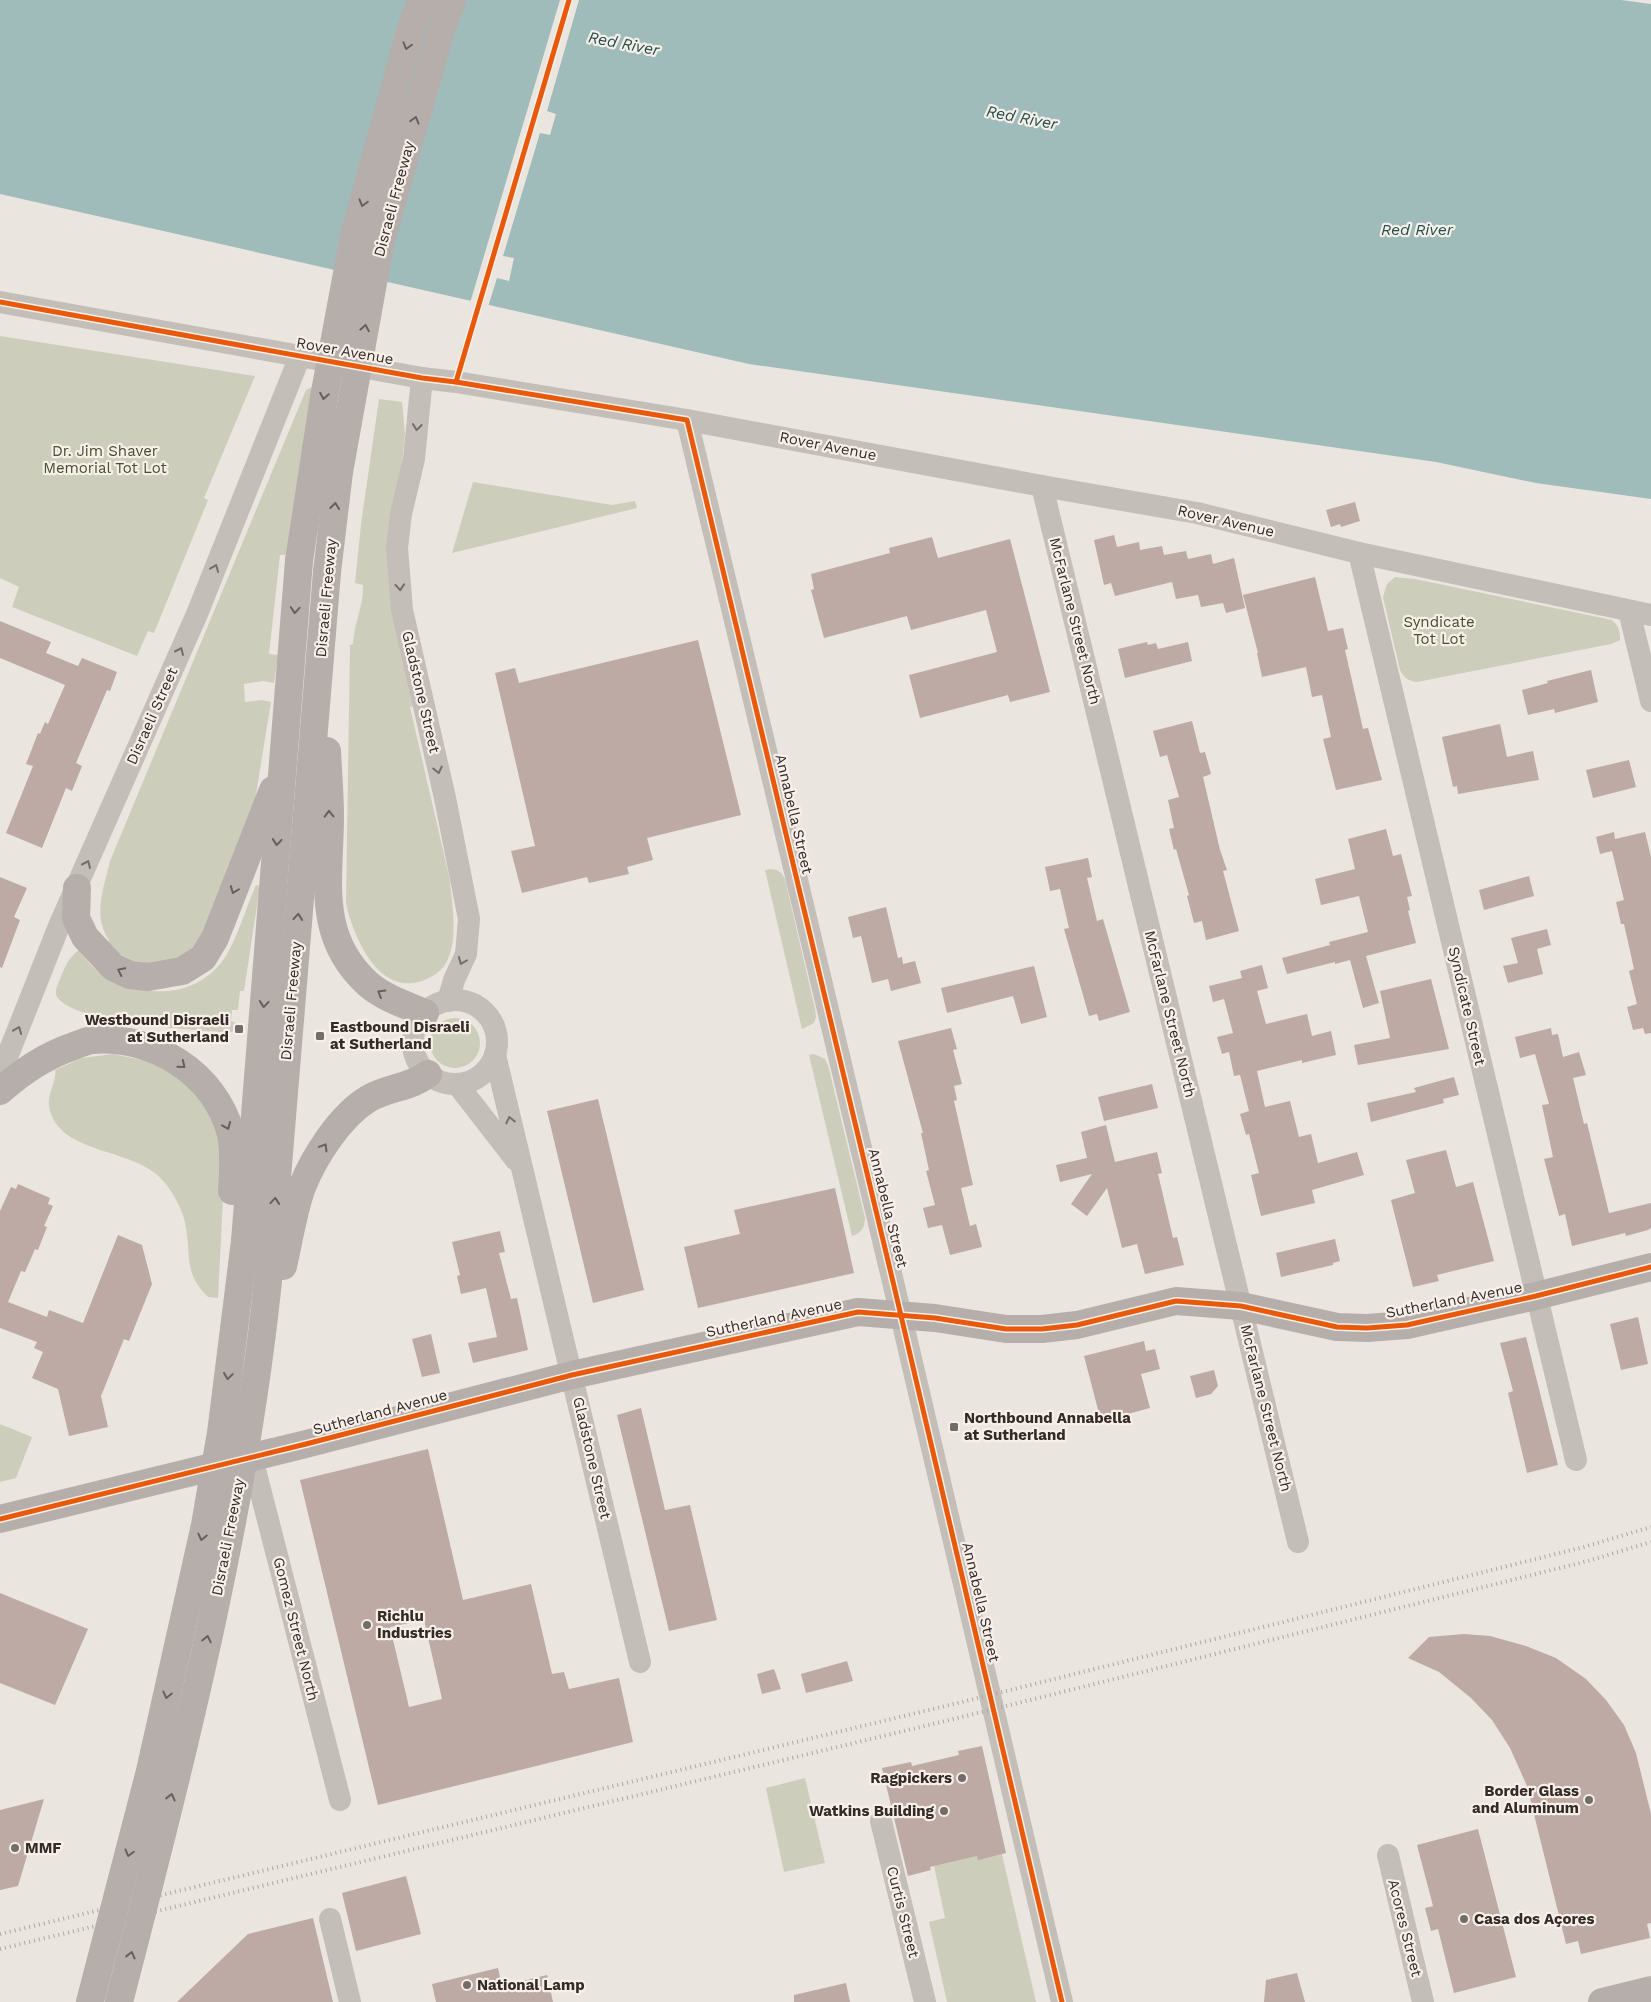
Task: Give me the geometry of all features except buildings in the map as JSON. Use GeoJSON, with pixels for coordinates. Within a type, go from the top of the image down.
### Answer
{"type":"FeatureCollection","features":[{"type":"Feature","properties":{"kind":"main road","name":"Disraeli Freeway"},"geometry":{"type":"LineString","coordinates":[[90,2002],[150,1771],[205,1525],[221,1433],[233,1340],[237,1238],[284,762],[299,561],[324,397],[354,236],[412,25],[422,0]]}},
{"type":"Feature","properties":{"kind":"main road","name":"Disraeli Freeway"},"geometry":{"type":"LineString","coordinates":[[119,2002],[178,1770],[227,1548],[278,1254],[321,640],[339,472],[380,244],[440,33],[452,0]]}},
{"type":"Feature","properties":{"kind":"main road"},"geometry":{"type":"LineString","coordinates":[[321,640],[330,816],[326,885],[331,920],[344,952],[355,970],[368,985],[396,1001],[437,1007]]}},
{"type":"Feature","properties":{"kind":"main road"},"geometry":{"type":"LineString","coordinates":[[77,888],[76,918],[85,937],[113,966],[130,975],[148,977],[182,972],[203,958],[215,938],[284,762]]}},
{"type":"Feature","properties":{"kind":"main road"},"geometry":{"type":"LineString","coordinates":[[0,1091],[33,1064],[60,1051],[91,1040],[129,1042],[156,1049],[180,1062],[207,1090],[220,1109],[231,1134],[237,1238]]}},
{"type":"Feature","properties":{"kind":"main road"},"geometry":{"type":"LineString","coordinates":[[278,1254],[302,1188],[326,1143],[339,1126],[352,1111],[368,1099],[387,1090],[419,1081],[428,1074]]}},
{"type":"Feature","properties":{"kind":"main road","name":"Sutherland Avenue"},"geometry":{"type":"LineString","coordinates":[[0,1519],[252,1458],[572,1375],[858,1312],[935,1318],[1006,1329],[1042,1329],[1077,1325],[1176,1300],[1241,1306],[1337,1327],[1367,1328],[1407,1325],[1536,1296],[1651,1267]]}},
{"type":"Feature","properties":{"kind":"main road"},"geometry":{"type":"LineString","coordinates":[[1602,2002],[1651,1990]]}},
{"type":"Feature","properties":{"kind":"street","name":"Rover Avenue"},"geometry":{"type":"LineString","coordinates":[[0,302],[422,378],[687,420],[1042,486],[1197,512],[1358,553],[1651,615]]}},
{"type":"Feature","properties":{"kind":"street","name":"Disraeli Street"},"geometry":{"type":"LineString","coordinates":[[0,1075],[59,926],[197,614],[300,356]]}},
{"type":"Feature","properties":{"kind":"street","name":"Gladstone Street"},"geometry":{"type":"LineString","coordinates":[[422,378],[414,459],[401,514],[397,548],[402,610],[445,798],[469,919],[466,954],[437,1007],[415,1029],[414,1048],[421,1067],[428,1074]]}},
{"type":"Feature","properties":{"kind":"street","name":"Annabella Street"},"geometry":{"type":"LineString","coordinates":[[687,420],[901,1315],[1062,2002]]}},
{"type":"Feature","properties":{"kind":"street","name":"McFarlane Street North"},"geometry":{"type":"LineString","coordinates":[[1042,486],[1298,1542]]}},
{"type":"Feature","properties":{"kind":"street","name":"Syndicate Street"},"geometry":{"type":"LineString","coordinates":[[1358,553],[1576,1460]]}},
{"type":"Feature","properties":{"kind":"street"},"geometry":{"type":"LineString","coordinates":[[1629,611],[1651,701]]}},
{"type":"Feature","properties":{"kind":"street","name":"Gladstone Street"},"geometry":{"type":"LineString","coordinates":[[437,1007],[457,1000],[476,1005],[490,1018],[497,1036],[495,1055],[640,1662]]}},
{"type":"Feature","properties":{"kind":"street"},"geometry":{"type":"LineString","coordinates":[[428,1074],[441,1082],[457,1084],[476,1078],[488,1068],[495,1055]]}},
{"type":"Feature","properties":{"kind":"street","name":"Gladstone Street"},"geometry":{"type":"LineString","coordinates":[[457,1084],[522,1167]]}},
{"type":"Feature","properties":{"kind":"street","name":"Gomez Street North"},"geometry":{"type":"LineString","coordinates":[[252,1458],[340,1800]]}},
{"type":"Feature","properties":{"kind":"street","name":"Curtis Street"},"geometry":{"type":"LineString","coordinates":[[881,1821],[925,2002]]}},
{"type":"Feature","properties":{"kind":"street","name":"Acores Street"},"geometry":{"type":"LineString","coordinates":[[1388,1855],[1423,2002]]}},
{"type":"Feature","properties":{"kind":"street"},"geometry":{"type":"LineString","coordinates":[[330,1918],[350,2002]]}},
{"type":"Feature","properties":{"kind":"green space","name":"Dr. Jim Shaver Memorial Tot Lot"},"geometry":{"type":"Polygon","coordinates":[[[0,336],[255,376],[204,498],[208,500],[154,633],[148,631],[137,656],[12,607],[19,587],[0,578],[0,336]]]}},
{"type":"Feature","properties":{"kind":"green space"},"geometry":{"type":"Polygon","coordinates":[[[312,387],[290,555],[280,555],[269,654],[278,655],[274,683],[263,681],[244,684],[245,702],[262,700],[271,702],[253,813],[200,947],[166,965],[135,962],[114,951],[107,943],[109,940],[101,921],[101,901],[110,861],[306,390],[312,387]]]}},
{"type":"Feature","properties":{"kind":"green space"},"geometry":{"type":"Polygon","coordinates":[[[379,399],[402,402],[405,434],[401,475],[419,705],[410,707],[449,876],[454,920],[450,954],[442,969],[422,981],[406,983],[393,980],[380,972],[370,960],[355,931],[346,903],[350,645],[353,644],[363,592],[363,585],[355,583],[361,524],[379,399]]]}},
{"type":"Feature","properties":{"kind":"green space"},"geometry":{"type":"Polygon","coordinates":[[[473,482],[612,505],[635,501],[637,508],[452,553],[473,482]]]}},
{"type":"Feature","properties":{"kind":"green space","name":"Syndicate Tot Lot"},"geometry":{"type":"Polygon","coordinates":[[[1395,577],[1415,579],[1612,620],[1619,629],[1620,640],[1611,644],[1417,682],[1411,681],[1400,670],[1383,597],[1387,584],[1395,577]]]}},
{"type":"Feature","properties":{"kind":"green space"},"geometry":{"type":"Polygon","coordinates":[[[765,870],[779,871],[785,879],[815,1009],[816,1017],[814,1023],[802,1029],[765,870]]]}},
{"type":"Feature","properties":{"kind":"green space"},"geometry":{"type":"Polygon","coordinates":[[[256,885],[260,886],[244,991],[240,991],[238,1010],[232,1010],[231,1021],[236,1023],[236,1026],[232,1032],[159,1027],[108,1019],[68,1006],[57,997],[57,988],[65,967],[72,956],[79,950],[99,973],[118,983],[135,988],[167,991],[183,988],[198,982],[212,972],[224,959],[237,933],[256,885]]]}},
{"type":"Feature","properties":{"kind":"green space"},"geometry":{"type":"Polygon","coordinates":[[[450,1018],[460,1018],[473,1025],[480,1038],[480,1048],[473,1061],[460,1068],[450,1068],[441,1064],[434,1057],[430,1048],[430,1038],[434,1029],[441,1022],[450,1018]]]}},
{"type":"Feature","properties":{"kind":"green space"},"geometry":{"type":"Polygon","coordinates":[[[113,1054],[147,1061],[179,1077],[205,1105],[221,1138],[224,1178],[218,1298],[208,1297],[195,1280],[190,1265],[183,1216],[176,1199],[165,1183],[152,1171],[136,1163],[67,1135],[56,1123],[49,1107],[55,1070],[82,1058],[113,1054]]]}},
{"type":"Feature","properties":{"kind":"green space"},"geometry":{"type":"Polygon","coordinates":[[[814,1054],[825,1059],[828,1065],[865,1218],[862,1230],[852,1236],[809,1055],[814,1054]]]}},
{"type":"Feature","properties":{"kind":"green space"},"geometry":{"type":"Polygon","coordinates":[[[0,1424],[32,1437],[16,1478],[0,1482],[0,1424]]]}},
{"type":"Feature","properties":{"kind":"green space"},"geometry":{"type":"Polygon","coordinates":[[[805,1778],[825,1863],[784,1872],[766,1788],[805,1778]]]}},
{"type":"Feature","properties":{"kind":"green space"},"geometry":{"type":"Polygon","coordinates":[[[1001,1850],[1036,2002],[947,2002],[929,1922],[945,1918],[934,1866],[1001,1850]]]}},
{"type":"Feature","properties":{"kind":"water","name":"Red River"},"geometry":{"type":"Polygon","coordinates":[[[0,0],[1621,0],[1651,4],[1651,499],[1536,483],[1436,462],[749,364],[0,194],[0,0]]]}},
{"type":"Feature","properties":{"kind":"pier"},"geometry":{"type":"Polygon","coordinates":[[[560,0],[579,0],[547,111],[556,114],[550,135],[540,133],[503,256],[514,258],[509,281],[497,278],[488,307],[470,303],[560,0]]]}},
{"type":"Feature","properties":{"kind":"railway"},"geometry":{"type":"LineString","coordinates":[[0,1934],[962,1702],[1584,1547],[1651,1527]]}},
{"type":"Feature","properties":{"kind":"railway"},"geometry":{"type":"LineString","coordinates":[[0,1949],[966,1716],[1588,1561],[1651,1542]]}},
{"type":"Feature","properties":{"kind":"cycle path"},"geometry":{"type":"LineString","coordinates":[[456,382],[569,0]]}},
{"type":"Feature","properties":{"kind":"cycle path"},"geometry":{"type":"LineString","coordinates":[[0,302],[422,378],[687,420],[894,1286],[1062,2002]]}},
{"type":"Feature","properties":{"kind":"cycle path"},"geometry":{"type":"LineString","coordinates":[[0,1519],[306,1444],[572,1375],[858,1312],[935,1318],[1006,1329],[1042,1329],[1077,1325],[1176,1301],[1241,1306],[1337,1327],[1367,1328],[1407,1325],[1536,1296],[1651,1267]]}},
{"type":"Feature","properties":{"kind":"place","name":"Westbound Disraeli at Sutherland"},"geometry":{"type":"Point","coordinates":[239,1029]}},
{"type":"Feature","properties":{"kind":"place","name":"Eastbound Disraeli at Sutherland"},"geometry":{"type":"Point","coordinates":[320,1036]}},
{"type":"Feature","properties":{"kind":"place","name":"Northbound Annabella at Sutherland"},"geometry":{"type":"Point","coordinates":[954,1427]}},
{"type":"Feature","properties":{"kind":"place","name":"Richlu Industries"},"geometry":{"type":"Point","coordinates":[367,1625]}},
{"type":"Feature","properties":{"kind":"place","name":"Ragpickers"},"geometry":{"type":"Point","coordinates":[962,1778]}},
{"type":"Feature","properties":{"kind":"place","name":"Border Glass and Aluminum"},"geometry":{"type":"Point","coordinates":[1589,1800]}},
{"type":"Feature","properties":{"kind":"place","name":"Watkins Building"},"geometry":{"type":"Point","coordinates":[944,1811]}},
{"type":"Feature","properties":{"kind":"place","name":"MMF"},"geometry":{"type":"Point","coordinates":[15,1848]}},
{"type":"Feature","properties":{"kind":"place","name":"Casa dos Açores"},"geometry":{"type":"Point","coordinates":[1464,1919]}},
{"type":"Feature","properties":{"kind":"place","name":"National Lamp"},"geometry":{"type":"Point","coordinates":[467,1985]}}]}
